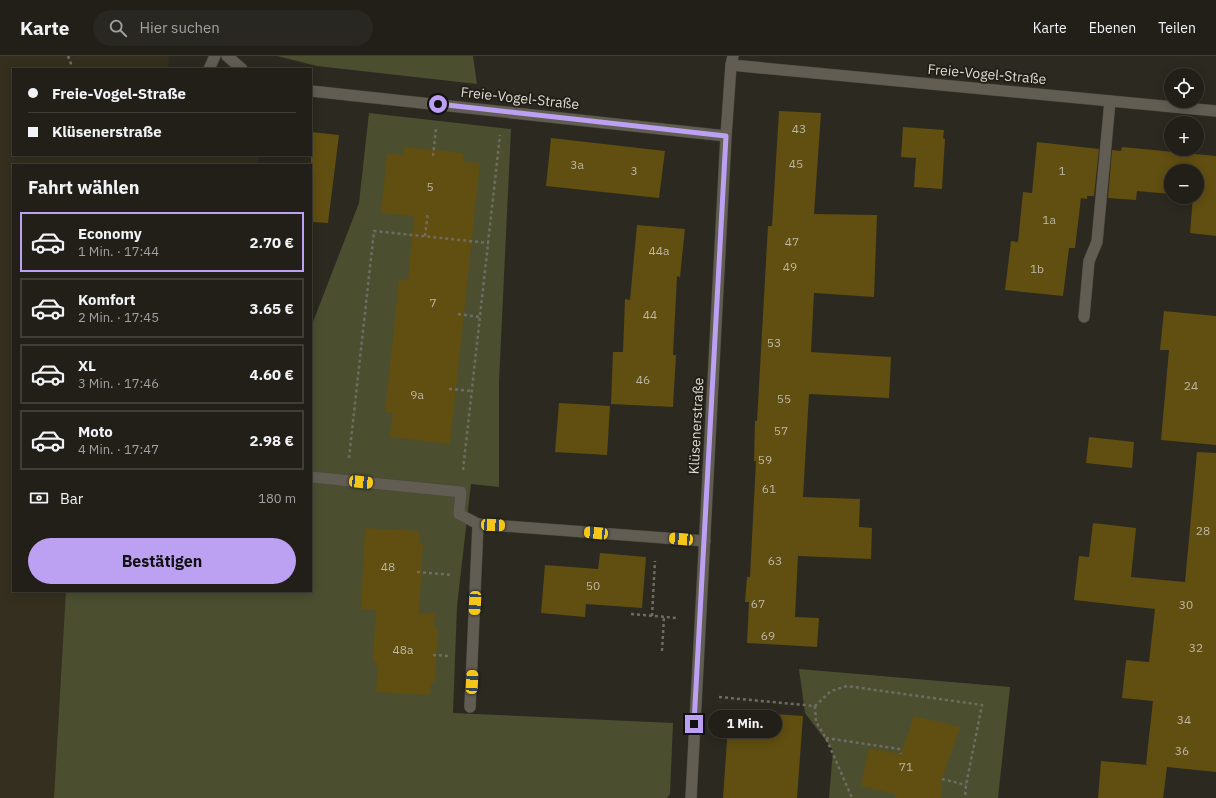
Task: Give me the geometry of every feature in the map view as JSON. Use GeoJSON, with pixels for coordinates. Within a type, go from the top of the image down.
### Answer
{"type":"FeatureCollection","features":[{"type":"Feature","properties":{"kind":"street"},"geometry":{"type":"LineString","coordinates":[[209,68],[215,56]]}},
{"type":"Feature","properties":{"kind":"street"},"geometry":{"type":"LineString","coordinates":[[227,56],[241,68]]}},
{"type":"Feature","properties":{"kind":"street","name":"Freie-Vogel-Straße"},"geometry":{"type":"LineString","coordinates":[[732,60],[1216,111]]}},
{"type":"Feature","properties":{"kind":"street","name":"Klüsenerstraße"},"geometry":{"type":"LineString","coordinates":[[691,798],[695,694],[705,541],[726,136],[732,60]]}},
{"type":"Feature","properties":{"kind":"street","name":"Freie-Vogel-Straße"},"geometry":{"type":"LineString","coordinates":[[312,91],[726,136]]}},
{"type":"Feature","properties":{"kind":"street"},"geometry":{"type":"LineString","coordinates":[[1084,317],[1090,261],[1098,242],[1110,101]]}},
{"type":"Feature","properties":{"kind":"street"},"geometry":{"type":"LineString","coordinates":[[312,477],[461,492],[459,514],[478,524],[705,541]]}},
{"type":"Feature","properties":{"kind":"street"},"geometry":{"type":"LineString","coordinates":[[470,707],[478,524]]}},
{"type":"Feature","properties":{"kind":"path"},"geometry":{"type":"LineString","coordinates":[[68,56],[73,68]]}},
{"type":"Feature","properties":{"kind":"path"},"geometry":{"type":"LineString","coordinates":[[465,460],[503,111]]}},
{"type":"Feature","properties":{"kind":"path"},"geometry":{"type":"LineString","coordinates":[[425,236],[428,212]]}},
{"type":"Feature","properties":{"kind":"path"},"geometry":{"type":"LineString","coordinates":[[346,481],[374,231],[489,243]]}},
{"type":"Feature","properties":{"kind":"path"},"geometry":{"type":"LineString","coordinates":[[458,314],[480,317]]}},
{"type":"Feature","properties":{"kind":"path"},"geometry":{"type":"LineString","coordinates":[[449,389],[472,391]]}},
{"type":"Feature","properties":{"kind":"path"},"geometry":{"type":"LineString","coordinates":[[652,616],[657,537]]}},
{"type":"Feature","properties":{"kind":"path"},"geometry":{"type":"LineString","coordinates":[[417,572],[476,576]]}},
{"type":"Feature","properties":{"kind":"path"},"geometry":{"type":"LineString","coordinates":[[630,614],[700,620]]}},
{"type":"Feature","properties":{"kind":"path"},"geometry":{"type":"LineString","coordinates":[[662,651],[664,617]]}},
{"type":"Feature","properties":{"kind":"path"},"geometry":{"type":"LineString","coordinates":[[695,694],[815,706],[831,691],[847,686],[982,705],[966,784],[965,798]]}},
{"type":"Feature","properties":{"kind":"path"},"geometry":{"type":"LineString","coordinates":[[815,706],[816,722],[826,738],[852,798]]}},
{"type":"Feature","properties":{"kind":"path"},"geometry":{"type":"LineString","coordinates":[[826,738],[898,749],[901,754]]}},
{"type":"Feature","properties":{"kind":"path"},"geometry":{"type":"LineString","coordinates":[[942,779],[966,784]]}},
{"type":"Feature","properties":{"kind":"shaded area"},"geometry":{"type":"Polygon","coordinates":[[[0,56],[169,56],[168,68],[12,68],[12,156],[259,156],[258,164],[12,164],[12,592],[234,592],[233,676],[652,798],[0,798],[0,56]]]}},
{"type":"Feature","properties":{"kind":"green space"},"geometry":{"type":"Polygon","coordinates":[[[277,56],[473,56],[477,84],[317,66],[277,56]]]}},
{"type":"Feature","properties":{"kind":"green space"},"geometry":{"type":"Polygon","coordinates":[[[369,113],[511,129],[499,381],[499,487],[471,484],[457,606],[453,713],[673,723],[670,794],[667,798],[54,798],[66,592],[312,592],[312,324],[359,203],[369,113]]]}},
{"type":"Feature","properties":{"kind":"green space"},"geometry":{"type":"Polygon","coordinates":[[[799,669],[1010,687],[998,798],[829,798],[833,750],[805,713],[799,669]]]}},
{"type":"Feature","properties":{"kind":"building"},"geometry":{"type":"Polygon","coordinates":[[[779,111],[821,113],[814,214],[877,215],[874,297],[814,293],[811,352],[891,357],[889,398],[809,394],[803,497],[860,499],[859,527],[872,528],[871,559],[798,556],[795,617],[819,618],[817,647],[747,643],[749,602],[745,602],[747,577],[750,577],[756,461],[754,461],[755,421],[757,421],[768,226],[772,226],[779,111]]]}},
{"type":"Feature","properties":{"kind":"building"},"geometry":{"type":"Polygon","coordinates":[[[903,127],[944,130],[943,138],[945,139],[942,189],[914,187],[916,158],[901,157],[903,127]]]}},
{"type":"Feature","properties":{"kind":"building"},"geometry":{"type":"Polygon","coordinates":[[[312,132],[339,135],[328,223],[312,222],[312,132]]]}},
{"type":"Feature","properties":{"kind":"building"},"geometry":{"type":"Polygon","coordinates":[[[551,138],[665,151],[659,198],[546,186],[551,138]]]}},
{"type":"Feature","properties":{"kind":"building"},"geometry":{"type":"Polygon","coordinates":[[[1037,142],[1099,149],[1094,196],[1087,196],[1087,199],[1081,198],[1075,248],[1069,248],[1063,296],[1005,290],[1011,241],[1018,242],[1023,192],[1032,193],[1037,142]]]}},
{"type":"Feature","properties":{"kind":"building"},"geometry":{"type":"Polygon","coordinates":[[[404,147],[464,153],[463,162],[480,163],[450,444],[390,437],[393,413],[385,412],[399,279],[408,280],[414,216],[381,213],[387,153],[404,155],[404,147]]]}},
{"type":"Feature","properties":{"kind":"building"},"geometry":{"type":"Polygon","coordinates":[[[1122,147],[1164,151],[1164,156],[1216,156],[1216,236],[1190,233],[1192,204],[1204,204],[1204,164],[1164,164],[1164,193],[1137,191],[1136,200],[1108,198],[1112,150],[1121,151],[1122,147]]]}},
{"type":"Feature","properties":{"kind":"building"},"geometry":{"type":"Polygon","coordinates":[[[637,225],[685,229],[680,277],[677,276],[673,355],[676,355],[673,407],[611,404],[613,352],[623,352],[625,299],[630,300],[637,225]]]}},
{"type":"Feature","properties":{"kind":"building"},"geometry":{"type":"Polygon","coordinates":[[[1164,311],[1216,316],[1216,445],[1161,440],[1169,350],[1160,350],[1164,311]]]}},
{"type":"Feature","properties":{"kind":"building"},"geometry":{"type":"Polygon","coordinates":[[[559,403],[610,406],[607,455],[555,452],[559,403]]]}},
{"type":"Feature","properties":{"kind":"building"},"geometry":{"type":"Polygon","coordinates":[[[1089,437],[1134,442],[1132,468],[1086,463],[1089,437]]]}},
{"type":"Feature","properties":{"kind":"building"},"geometry":{"type":"Polygon","coordinates":[[[1197,452],[1216,453],[1216,772],[1167,767],[1163,798],[1098,798],[1101,761],[1148,765],[1146,764],[1153,701],[1122,698],[1126,660],[1149,662],[1155,609],[1074,600],[1079,556],[1089,557],[1093,523],[1136,528],[1131,577],[1185,582],[1197,452]]]}},
{"type":"Feature","properties":{"kind":"building"},"geometry":{"type":"Polygon","coordinates":[[[365,528],[419,531],[419,544],[423,544],[419,613],[435,614],[434,627],[438,627],[435,682],[431,682],[430,695],[376,692],[378,663],[373,662],[376,610],[361,609],[365,528]]]}},
{"type":"Feature","properties":{"kind":"building"},"geometry":{"type":"Polygon","coordinates":[[[600,553],[646,557],[642,608],[586,604],[585,617],[541,613],[545,565],[598,569],[600,553]]]}},
{"type":"Feature","properties":{"kind":"building"},"geometry":{"type":"Polygon","coordinates":[[[729,711],[803,716],[797,798],[723,798],[729,711]]]}},
{"type":"Feature","properties":{"kind":"building"},"geometry":{"type":"Polygon","coordinates":[[[914,716],[960,727],[942,779],[941,798],[895,798],[895,794],[861,786],[869,748],[901,754],[914,716]]]}},
{"type":"Feature","properties":{"kind":"route"},"geometry":{"type":"LineString","coordinates":[[438,104],[726,136],[706,526],[694,724]]}}]}
